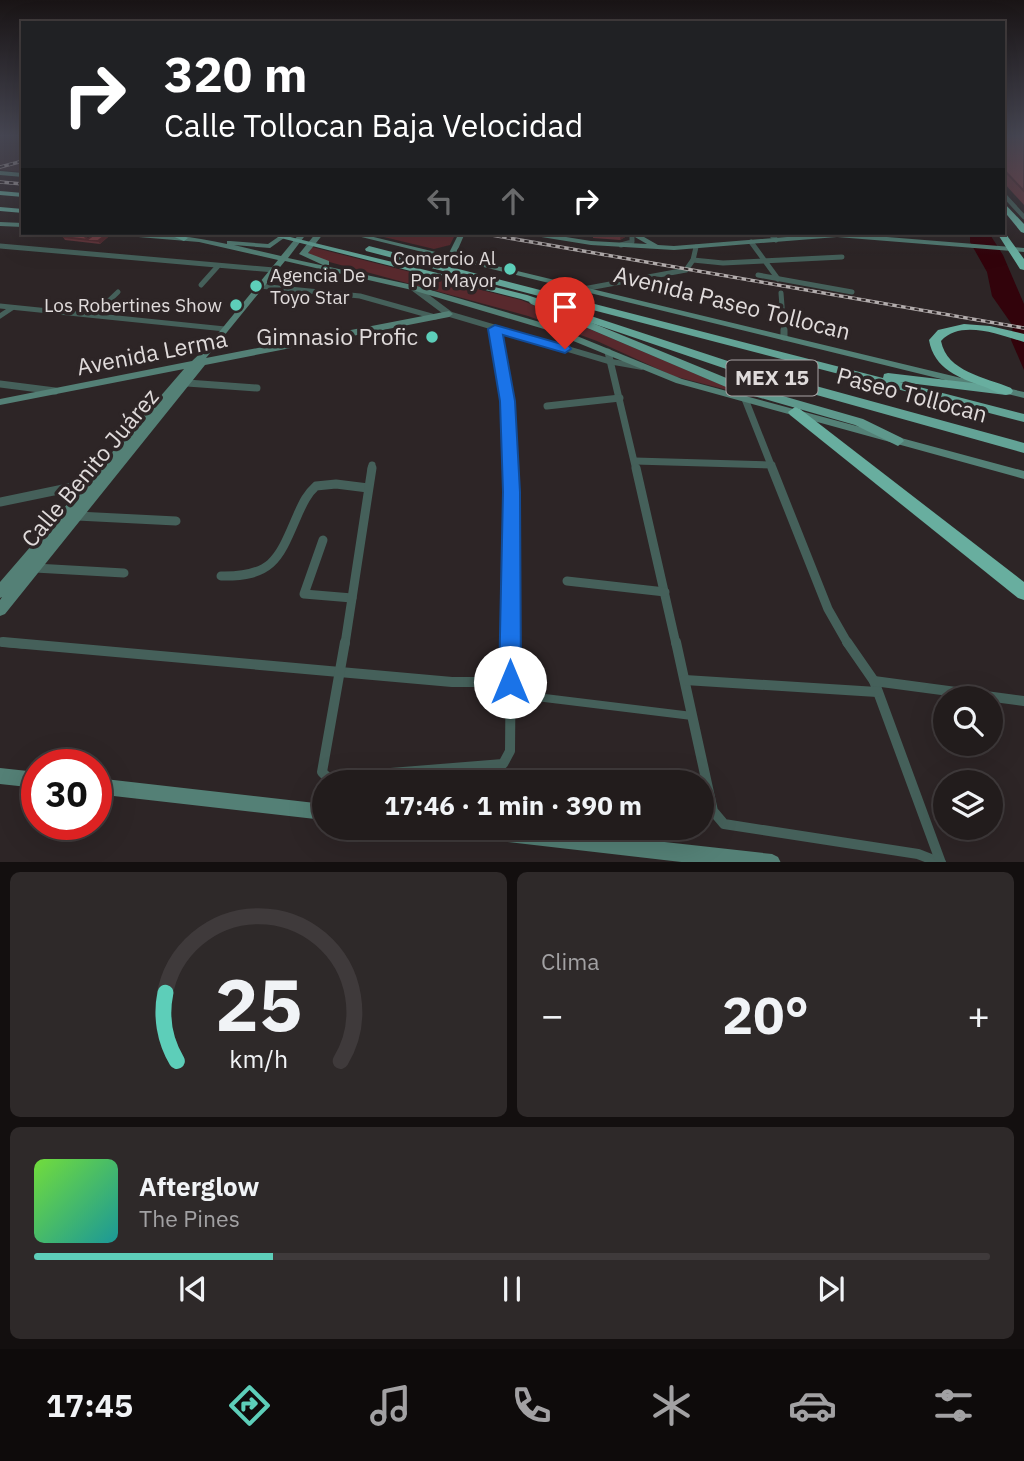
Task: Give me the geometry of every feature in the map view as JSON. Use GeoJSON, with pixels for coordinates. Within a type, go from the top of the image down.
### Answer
{"type":"FeatureCollection","features":[{"type":"Feature","properties":{"kind":"highway"},"geometry":{"type":"LineString","coordinates":[[0,191],[21,193]]}},
{"type":"Feature","properties":{"kind":"highway"},"geometry":{"type":"LineString","coordinates":[[1005,201],[1024,219]]}},
{"type":"Feature","properties":{"kind":"highway"},"geometry":{"type":"LineString","coordinates":[[1005,202],[1024,230]]}},
{"type":"Feature","properties":{"kind":"highway"},"geometry":{"type":"LineString","coordinates":[[0,209],[21,211]]}},
{"type":"Feature","properties":{"kind":"highway"},"geometry":{"type":"LineString","coordinates":[[1005,226],[1020,251],[1024,267]]}},
{"type":"Feature","properties":{"kind":"highway"},"geometry":{"type":"LineString","coordinates":[[175,235],[184,238]]}},
{"type":"Feature","properties":{"kind":"highway","name":"Paseo Tollocan"},"geometry":{"type":"LineString","coordinates":[[293,235],[320,238],[1024,418]]}},
{"type":"Feature","properties":{"kind":"highway"},"geometry":{"type":"LineString","coordinates":[[1004,235],[1020,251]]}},
{"type":"Feature","properties":{"kind":"highway","name":"Paseo Tollocan"},"geometry":{"type":"LineString","coordinates":[[320,238],[524,297],[742,370],[1024,447]]}},
{"type":"Feature","properties":{"kind":"highway"},"geometry":{"type":"LineString","coordinates":[[1006,391],[961,373],[945,361],[935,344],[937,336],[944,330],[982,328],[1024,338]]}},
{"type":"Feature","properties":{"kind":"highway"},"geometry":{"type":"LineString","coordinates":[[810,364],[887,377],[1006,391]]}},
{"type":"Feature","properties":{"kind":"highway"},"geometry":{"type":"LineString","coordinates":[[795,412],[1024,592]]}},
{"type":"Feature","properties":{"kind":"main road"},"geometry":{"type":"LineString","coordinates":[[0,223],[21,225]]}},
{"type":"Feature","properties":{"kind":"main road"},"geometry":{"type":"LineString","coordinates":[[142,235],[264,247],[275,244],[283,235]]}},
{"type":"Feature","properties":{"kind":"main road","name":"Calle Benito Juárez"},"geometry":{"type":"LineString","coordinates":[[0,592],[209,350],[302,235]]}},
{"type":"Feature","properties":{"kind":"main road","name":"Avenida Paseo Tollocan"},"geometry":{"type":"LineString","coordinates":[[358,235],[1024,395]]}},
{"type":"Feature","properties":{"kind":"main road"},"geometry":{"type":"LineString","coordinates":[[451,257],[461,235]]}},
{"type":"Feature","properties":{"kind":"main road"},"geometry":{"type":"LineString","coordinates":[[544,235],[620,245],[674,248],[751,242],[773,236],[837,235],[1020,251]]}},
{"type":"Feature","properties":{"kind":"main road"},"geometry":{"type":"LineString","coordinates":[[636,235],[655,245],[674,248]]}},
{"type":"Feature","properties":{"kind":"main road"},"geometry":{"type":"LineString","coordinates":[[320,238],[304,250],[306,256],[360,272],[375,280]]}},
{"type":"Feature","properties":{"kind":"main road"},"geometry":{"type":"LineString","coordinates":[[199,240],[414,289],[520,318],[679,381],[1024,475]]}},
{"type":"Feature","properties":{"kind":"main road"},"geometry":{"type":"LineString","coordinates":[[524,297],[737,387],[852,419],[898,440]]}},
{"type":"Feature","properties":{"kind":"main road","name":"Avenida Lerma"},"geometry":{"type":"LineString","coordinates":[[0,402],[449,314]]}},
{"type":"Feature","properties":{"kind":"main road","name":"Calle Benito Juárez"},"geometry":{"type":"LineString","coordinates":[[0,610],[187,383],[197,364]]}},
{"type":"Feature","properties":{"kind":"main road"},"geometry":{"type":"LineString","coordinates":[[0,776],[21,778]]}},
{"type":"Feature","properties":{"kind":"main road"},"geometry":{"type":"LineString","coordinates":[[112,788],[312,811]]}},
{"type":"Feature","properties":{"kind":"main road"},"geometry":{"type":"LineString","coordinates":[[570,840],[763,862]]}},
{"type":"Feature","properties":{"kind":"street"},"geometry":{"type":"LineString","coordinates":[[620,245],[632,242],[632,235]]}},
{"type":"Feature","properties":{"kind":"street"},"geometry":{"type":"LineString","coordinates":[[751,242],[779,279]]}},
{"type":"Feature","properties":{"kind":"street"},"geometry":{"type":"LineString","coordinates":[[0,246],[274,270]]}},
{"type":"Feature","properties":{"kind":"street"},"geometry":{"type":"LineString","coordinates":[[583,289],[686,270],[694,260],[696,247]]}},
{"type":"Feature","properties":{"kind":"street"},"geometry":{"type":"LineString","coordinates":[[694,260],[723,263],[842,257]]}},
{"type":"Feature","properties":{"kind":"street"},"geometry":{"type":"LineString","coordinates":[[201,285],[218,266]]}},
{"type":"Feature","properties":{"kind":"street"},"geometry":{"type":"LineString","coordinates":[[758,275],[852,292]]}},
{"type":"Feature","properties":{"kind":"street"},"geometry":{"type":"LineString","coordinates":[[259,286],[360,296],[435,317]]}},
{"type":"Feature","properties":{"kind":"street"},"geometry":{"type":"LineString","coordinates":[[414,289],[449,314],[611,362],[642,367]]}},
{"type":"Feature","properties":{"kind":"street"},"geometry":{"type":"LineString","coordinates":[[94,315],[118,292]]}},
{"type":"Feature","properties":{"kind":"street"},"geometry":{"type":"LineString","coordinates":[[781,293],[784,337]]}},
{"type":"Feature","properties":{"kind":"street"},"geometry":{"type":"LineString","coordinates":[[0,306],[225,328]]}},
{"type":"Feature","properties":{"kind":"street"},"geometry":{"type":"LineString","coordinates":[[0,316],[12,307]]}},
{"type":"Feature","properties":{"kind":"street"},"geometry":{"type":"LineString","coordinates":[[372,465],[341,671],[321,766],[323,775],[328,778],[503,764],[510,751],[512,694],[511,479],[508,401],[495,329]]}},
{"type":"Feature","properties":{"kind":"street"},"geometry":{"type":"LineString","coordinates":[[608,352],[713,811],[724,824],[919,854],[939,862]]}},
{"type":"Feature","properties":{"kind":"street"},"geometry":{"type":"LineString","coordinates":[[187,383],[257,388]]}},
{"type":"Feature","properties":{"kind":"street"},"geometry":{"type":"LineString","coordinates":[[0,384],[55,391]]}},
{"type":"Feature","properties":{"kind":"street"},"geometry":{"type":"LineString","coordinates":[[547,406],[620,398]]}},
{"type":"Feature","properties":{"kind":"street"},"geometry":{"type":"LineString","coordinates":[[745,399],[832,617],[876,686],[941,862]]}},
{"type":"Feature","properties":{"kind":"street"},"geometry":{"type":"LineString","coordinates":[[635,461],[772,465]]}},
{"type":"Feature","properties":{"kind":"street"},"geometry":{"type":"LineString","coordinates":[[0,502],[92,483]]}},
{"type":"Feature","properties":{"kind":"street"},"geometry":{"type":"LineString","coordinates":[[221,576],[245,577],[264,571],[275,563],[308,492],[322,484],[368,488]]}},
{"type":"Feature","properties":{"kind":"street"},"geometry":{"type":"LineString","coordinates":[[77,516],[176,521]]}},
{"type":"Feature","properties":{"kind":"street"},"geometry":{"type":"LineString","coordinates":[[323,540],[304,593],[352,598]]}},
{"type":"Feature","properties":{"kind":"street"},"geometry":{"type":"LineString","coordinates":[[37,547],[50,548]]}},
{"type":"Feature","properties":{"kind":"street"},"geometry":{"type":"LineString","coordinates":[[34,568],[124,573]]}},
{"type":"Feature","properties":{"kind":"street"},"geometry":{"type":"LineString","coordinates":[[567,581],[665,592]]}},
{"type":"Feature","properties":{"kind":"street"},"geometry":{"type":"LineString","coordinates":[[0,642],[452,682],[510,682]]}},
{"type":"Feature","properties":{"kind":"street"},"geometry":{"type":"LineString","coordinates":[[685,680],[876,686],[1024,701]]}},
{"type":"Feature","properties":{"kind":"street"},"geometry":{"type":"LineString","coordinates":[[512,694],[692,716]]}},
{"type":"Feature","properties":{"kind":"shaded area"},"geometry":{"type":"Polygon","coordinates":[[[375,235],[455,235],[450,245],[434,249],[375,235]]]}},
{"type":"Feature","properties":{"kind":"shaded area"},"geometry":{"type":"Polygon","coordinates":[[[970,235],[990,235],[1003,255],[1024,304],[1024,370],[1011,340],[1013,326],[992,296],[987,272],[970,242],[970,235]]]}},
{"type":"Feature","properties":{"kind":"shaded area"},"geometry":{"type":"Polygon","coordinates":[[[312,247],[521,300],[743,394],[673,376],[597,341],[528,316],[311,257],[308,252],[312,247]]]}},
{"type":"Feature","properties":{"kind":"building"},"geometry":{"type":"Polygon","coordinates":[[[1009,175],[1024,175],[1024,191],[1009,175]]]}},
{"type":"Feature","properties":{"kind":"building"},"geometry":{"type":"Polygon","coordinates":[[[83,235],[88,239],[93,235],[106,235],[98,241],[63,237],[83,235]]]}},
{"type":"Feature","properties":{"kind":"railway"},"geometry":{"type":"LineString","coordinates":[[0,182],[21,184]]}},
{"type":"Feature","properties":{"kind":"railway"},"geometry":{"type":"LineString","coordinates":[[491,235],[1024,328]]}},
{"type":"Feature","properties":{"kind":"place","name":"Comercio Al Por Mayor"},"geometry":{"type":"Point","coordinates":[510,269]}},
{"type":"Feature","properties":{"kind":"place","name":"Agencia De Toyo Star"},"geometry":{"type":"Point","coordinates":[256,286]}},
{"type":"Feature","properties":{"kind":"place","name":"Los Robertines Show"},"geometry":{"type":"Point","coordinates":[236,305]}},
{"type":"Feature","properties":{"kind":"place","name":"Gimnasio Profic"},"geometry":{"type":"Point","coordinates":[432,337]}},
{"type":"Feature","properties":{"kind":"route"},"geometry":{"type":"LineString","coordinates":[[510,682],[512,492],[508,401],[495,329],[565,349]]}}]}
